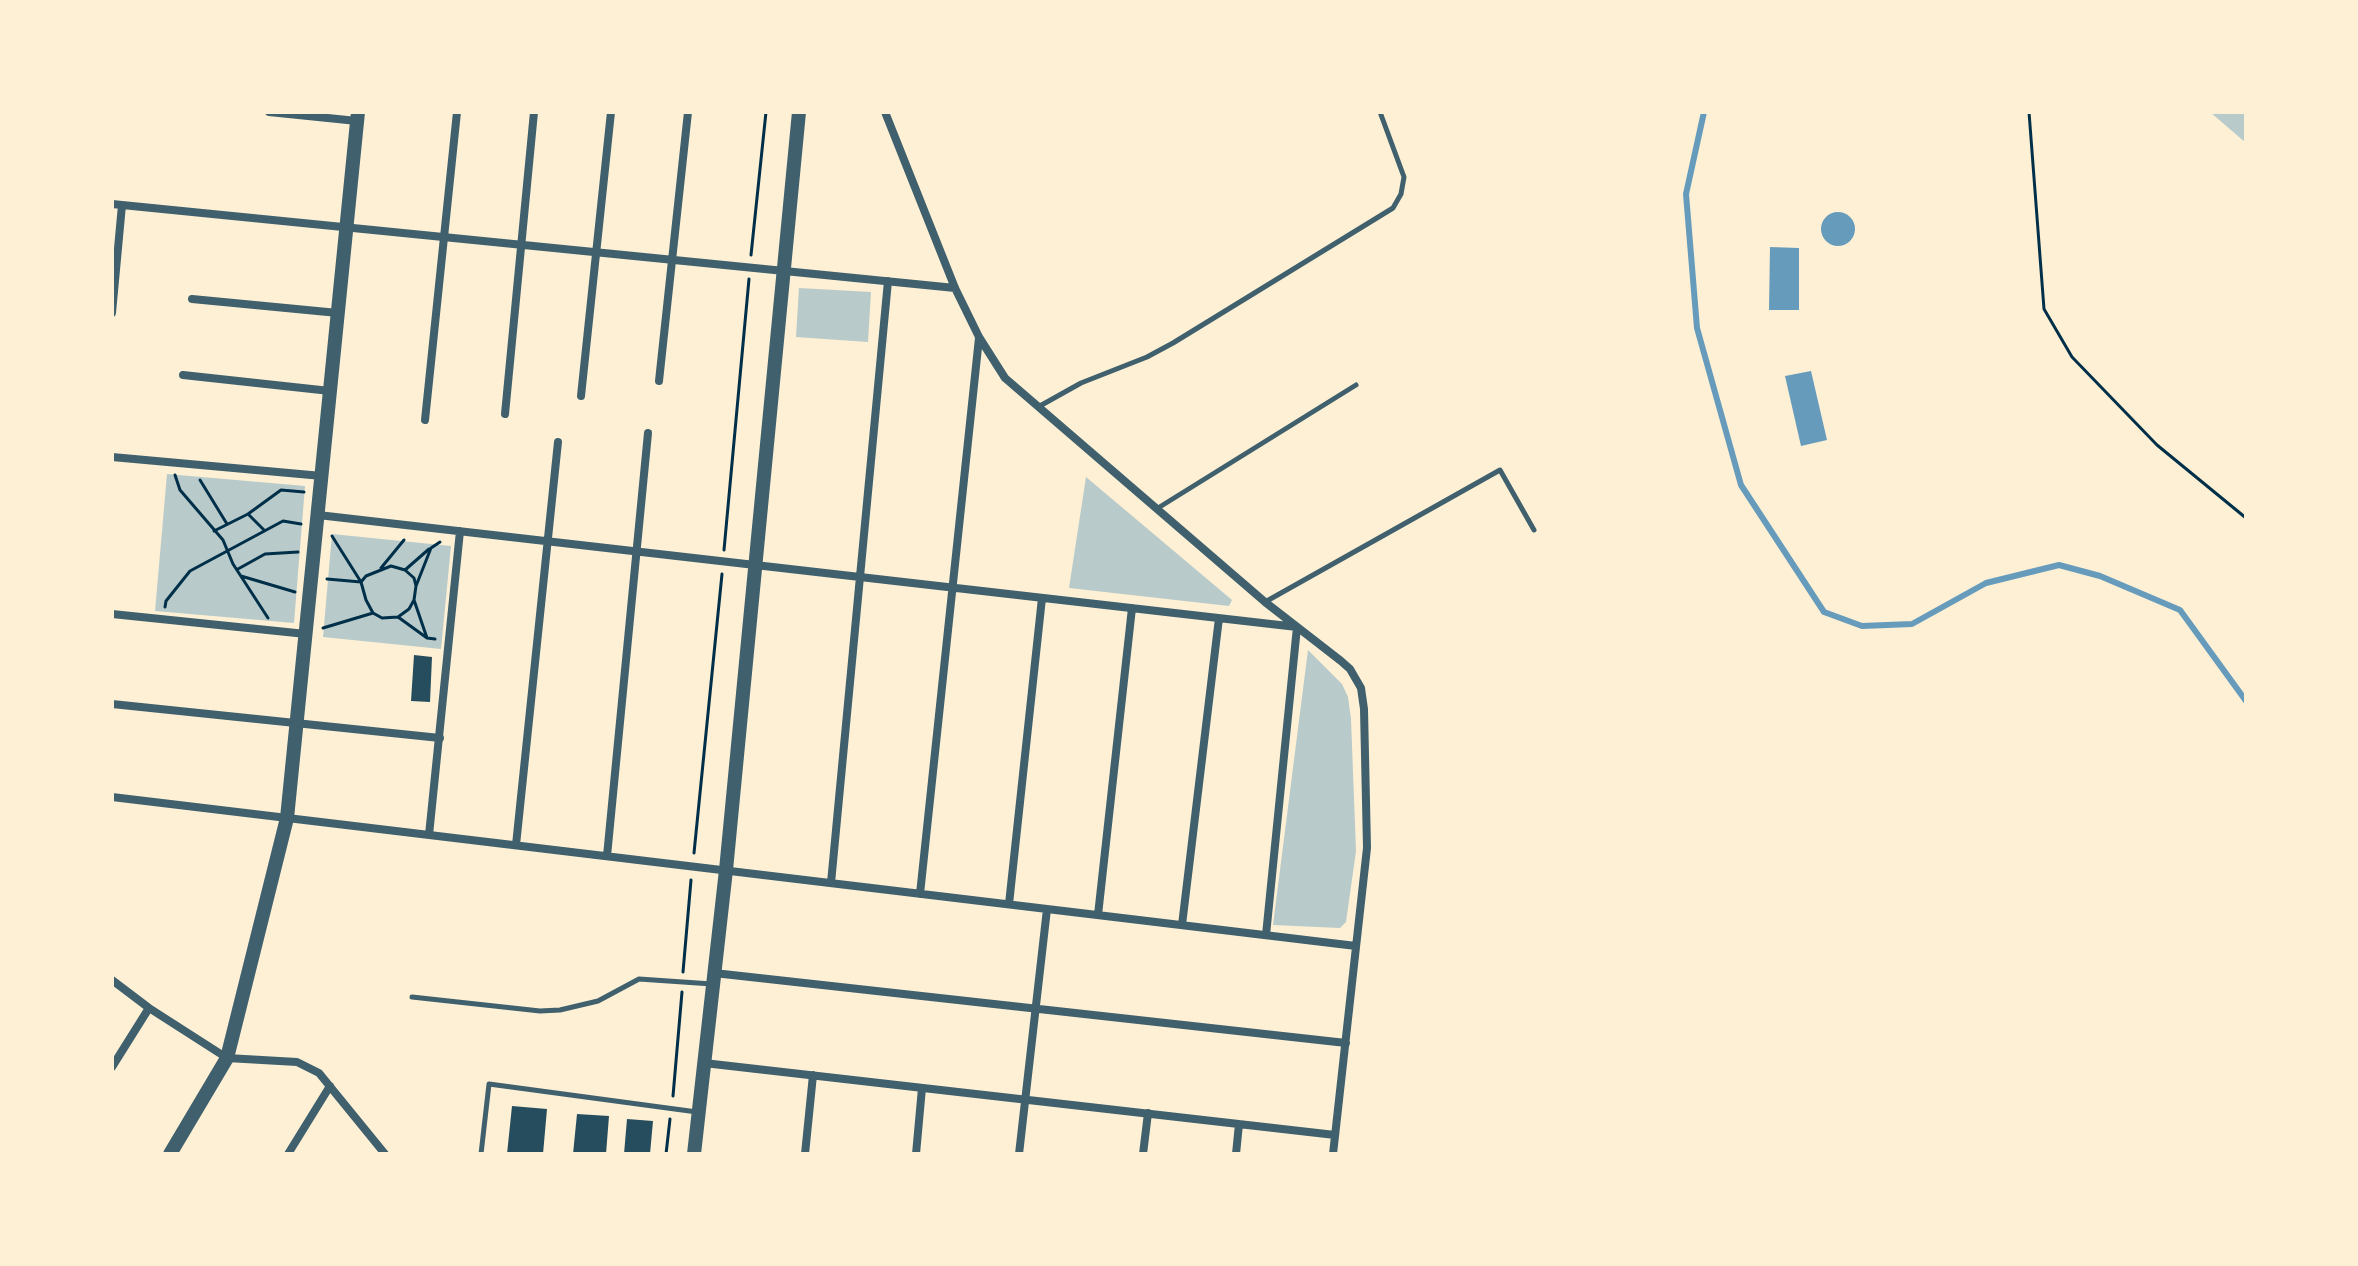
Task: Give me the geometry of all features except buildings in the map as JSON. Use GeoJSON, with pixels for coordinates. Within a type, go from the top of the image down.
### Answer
{"type":"FeatureCollection","features":[{"type":"Feature","properties":{"kind":"street"},"geometry":{"type":"LineString","coordinates":[[170,1154],[227,1058],[287,818],[358,116],[269,112]]}},
{"type":"Feature","properties":{"kind":"street"},"geometry":{"type":"LineString","coordinates":[[425,420],[457,112]]}},
{"type":"Feature","properties":{"kind":"street"},"geometry":{"type":"LineString","coordinates":[[505,414],[534,112]]}},
{"type":"Feature","properties":{"kind":"street"},"geometry":{"type":"LineString","coordinates":[[581,396],[611,112]]}},
{"type":"Feature","properties":{"kind":"street"},"geometry":{"type":"LineString","coordinates":[[659,381],[688,112]]}},
{"type":"Feature","properties":{"kind":"street"},"geometry":{"type":"LineString","coordinates":[[694,1154],[726,870],[799,112]]}},
{"type":"Feature","properties":{"kind":"street"},"geometry":{"type":"LineString","coordinates":[[885,112],[955,288],[979,337],[1005,378],[1265,602],[1350,669],[1357,679],[1363,698],[1367,848],[1333,1154]]}},
{"type":"Feature","properties":{"kind":"street"},"geometry":{"type":"LineString","coordinates":[[112,313],[117,204],[955,288]]}},
{"type":"Feature","properties":{"kind":"street"},"geometry":{"type":"LineString","coordinates":[[831,883],[888,281]]}},
{"type":"Feature","properties":{"kind":"street"},"geometry":{"type":"LineString","coordinates":[[192,299],[338,313]]}},
{"type":"Feature","properties":{"kind":"street"},"geometry":{"type":"LineString","coordinates":[[920,894],[979,337]]}},
{"type":"Feature","properties":{"kind":"street"},"geometry":{"type":"LineString","coordinates":[[183,375],[330,391]]}},
{"type":"Feature","properties":{"kind":"street"},"geometry":{"type":"LineString","coordinates":[[607,856],[648,433]]}},
{"type":"Feature","properties":{"kind":"street"},"geometry":{"type":"LineString","coordinates":[[516,845],[558,442]]}},
{"type":"Feature","properties":{"kind":"street"},"geometry":{"type":"LineString","coordinates":[[112,457],[322,476]]}},
{"type":"Feature","properties":{"kind":"street"},"geometry":{"type":"LineString","coordinates":[[317,520],[415,526],[1297,627]]}},
{"type":"Feature","properties":{"kind":"street"},"geometry":{"type":"LineString","coordinates":[[429,835],[460,531]]}},
{"type":"Feature","properties":{"kind":"street"},"geometry":{"type":"LineString","coordinates":[[1009,904],[1042,598]]}},
{"type":"Feature","properties":{"kind":"street"},"geometry":{"type":"LineString","coordinates":[[1098,915],[1132,608]]}},
{"type":"Feature","properties":{"kind":"street"},"geometry":{"type":"LineString","coordinates":[[112,614],[306,634]]}},
{"type":"Feature","properties":{"kind":"street"},"geometry":{"type":"LineString","coordinates":[[1182,925],[1219,618]]}},
{"type":"Feature","properties":{"kind":"street"},"geometry":{"type":"LineString","coordinates":[[1266,935],[1297,627]]}},
{"type":"Feature","properties":{"kind":"street"},"geometry":{"type":"LineString","coordinates":[[112,704],[440,738]]}},
{"type":"Feature","properties":{"kind":"street"},"geometry":{"type":"LineString","coordinates":[[112,797],[1356,946]]}},
{"type":"Feature","properties":{"kind":"street"},"geometry":{"type":"LineString","coordinates":[[1019,1154],[1047,909]]}},
{"type":"Feature","properties":{"kind":"street"},"geometry":{"type":"LineString","coordinates":[[714,978],[1035,1008],[1346,1043]]}},
{"type":"Feature","properties":{"kind":"street"},"geometry":{"type":"LineString","coordinates":[[112,980],[149,1008],[227,1058],[297,1062],[319,1073],[385,1154]]}},
{"type":"Feature","properties":{"kind":"street"},"geometry":{"type":"LineString","coordinates":[[112,1067],[149,1008]]}},
{"type":"Feature","properties":{"kind":"street"},"geometry":{"type":"LineString","coordinates":[[704,1063],[1335,1135]]}},
{"type":"Feature","properties":{"kind":"street"},"geometry":{"type":"LineString","coordinates":[[805,1154],[813,1075]]}},
{"type":"Feature","properties":{"kind":"street"},"geometry":{"type":"LineString","coordinates":[[288,1154],[330,1086]]}},
{"type":"Feature","properties":{"kind":"street"},"geometry":{"type":"LineString","coordinates":[[916,1154],[922,1088]]}},
{"type":"Feature","properties":{"kind":"street"},"geometry":{"type":"LineString","coordinates":[[1143,1154],[1148,1113]]}},
{"type":"Feature","properties":{"kind":"street"},"geometry":{"type":"LineString","coordinates":[[1236,1154],[1239,1124]]}},
{"type":"Feature","properties":{"kind":"lane"},"geometry":{"type":"LineString","coordinates":[[1038,408],[1081,383],[1147,357],[1173,343],[1393,208],[1401,194],[1404,177],[1380,112]]}},
{"type":"Feature","properties":{"kind":"lane"},"geometry":{"type":"LineString","coordinates":[[1158,508],[1356,385]]}},
{"type":"Feature","properties":{"kind":"lane"},"geometry":{"type":"LineString","coordinates":[[1265,602],[1500,470],[1534,530]]}},
{"type":"Feature","properties":{"kind":"lane"},"geometry":{"type":"LineString","coordinates":[[412,997],[540,1011],[560,1010],[598,1001],[639,979],[683,981],[714,978]]}},
{"type":"Feature","properties":{"kind":"lane"},"geometry":{"type":"LineString","coordinates":[[481,1154],[489,1084],[698,1112]]}},
{"type":"Feature","properties":{"kind":"path"},"geometry":{"type":"LineString","coordinates":[[666,1154],[766,112]]}},
{"type":"Feature","properties":{"kind":"path"},"geometry":{"type":"LineString","coordinates":[[2029,112],[2044,309],[2072,357],[2157,445],[2246,518]]}},
{"type":"Feature","properties":{"kind":"path"},"geometry":{"type":"LineString","coordinates":[[174,462],[180,490],[223,540],[237,570],[276,631]]}},
{"type":"Feature","properties":{"kind":"path"},"geometry":{"type":"LineString","coordinates":[[199,465],[198,476],[227,524]]}},
{"type":"Feature","properties":{"kind":"path"},"geometry":{"type":"LineString","coordinates":[[214,531],[248,514],[281,490],[320,494]]}},
{"type":"Feature","properties":{"kind":"path"},"geometry":{"type":"LineString","coordinates":[[248,514],[264,531]]}},
{"type":"Feature","properties":{"kind":"path"},"geometry":{"type":"LineString","coordinates":[[163,619],[166,601],[190,571],[283,521],[317,520],[361,582],[373,613],[382,618],[398,617],[409,609],[431,548]]}},
{"type":"Feature","properties":{"kind":"path"},"geometry":{"type":"LineString","coordinates":[[381,568],[415,526]]}},
{"type":"Feature","properties":{"kind":"path"},"geometry":{"type":"LineString","coordinates":[[405,570],[431,548],[460,531]]}},
{"type":"Feature","properties":{"kind":"path"},"geometry":{"type":"LineString","coordinates":[[237,570],[265,554],[314,552]]}},
{"type":"Feature","properties":{"kind":"path"},"geometry":{"type":"LineString","coordinates":[[361,582],[366,576],[391,566],[405,570],[414,578],[416,586]]}},
{"type":"Feature","properties":{"kind":"path"},"geometry":{"type":"LineString","coordinates":[[241,576],[310,594]]}},
{"type":"Feature","properties":{"kind":"path"},"geometry":{"type":"LineString","coordinates":[[312,577],[361,582]]}},
{"type":"Feature","properties":{"kind":"path"},"geometry":{"type":"LineString","coordinates":[[414,600],[427,638]]}},
{"type":"Feature","properties":{"kind":"path"},"geometry":{"type":"LineString","coordinates":[[306,634],[373,613]]}},
{"type":"Feature","properties":{"kind":"path"},"geometry":{"type":"LineString","coordinates":[[398,617],[427,638],[449,641]]}},
{"type":"Feature","properties":{"kind":"shaded area"},"geometry":{"type":"Polygon","coordinates":[[[2210,112],[2246,112],[2246,143],[2210,112]]]}},
{"type":"Feature","properties":{"kind":"shaded area"},"geometry":{"type":"Polygon","coordinates":[[[799,288],[871,292],[868,342],[796,337],[799,288]]]}},
{"type":"Feature","properties":{"kind":"shaded area"},"geometry":{"type":"Polygon","coordinates":[[[167,474],[305,486],[294,623],[155,611],[167,474]]]}},
{"type":"Feature","properties":{"kind":"shaded area"},"geometry":{"type":"Polygon","coordinates":[[[1086,477],[1232,600],[1229,606],[1069,588],[1086,477]]]}},
{"type":"Feature","properties":{"kind":"shaded area"},"geometry":{"type":"Polygon","coordinates":[[[332,534],[451,546],[441,649],[323,637],[332,534]]]}},
{"type":"Feature","properties":{"kind":"shaded area"},"geometry":{"type":"Polygon","coordinates":[[[1308,650],[1342,684],[1348,697],[1351,719],[1356,851],[1346,922],[1340,928],[1273,925],[1308,650]]]}},
{"type":"Feature","properties":{"kind":"water"},"geometry":{"type":"Polygon","coordinates":[[[1838,212],[1850,217],[1855,229],[1850,241],[1838,246],[1826,241],[1821,229],[1826,217],[1838,212]]]}},
{"type":"Feature","properties":{"kind":"water"},"geometry":{"type":"Polygon","coordinates":[[[1770,247],[1799,248],[1799,310],[1769,310],[1770,247]]]}},
{"type":"Feature","properties":{"kind":"water"},"geometry":{"type":"Polygon","coordinates":[[[1811,371],[1827,440],[1801,446],[1785,376],[1811,371]]]}},
{"type":"Feature","properties":{"kind":"waterway"},"geometry":{"type":"LineString","coordinates":[[1704,112],[1686,194],[1697,328],[1741,485],[1824,612],[1862,626],[1912,624],[1986,583],[2059,565],[2100,576],[2180,610],[2246,701]]}}]}
